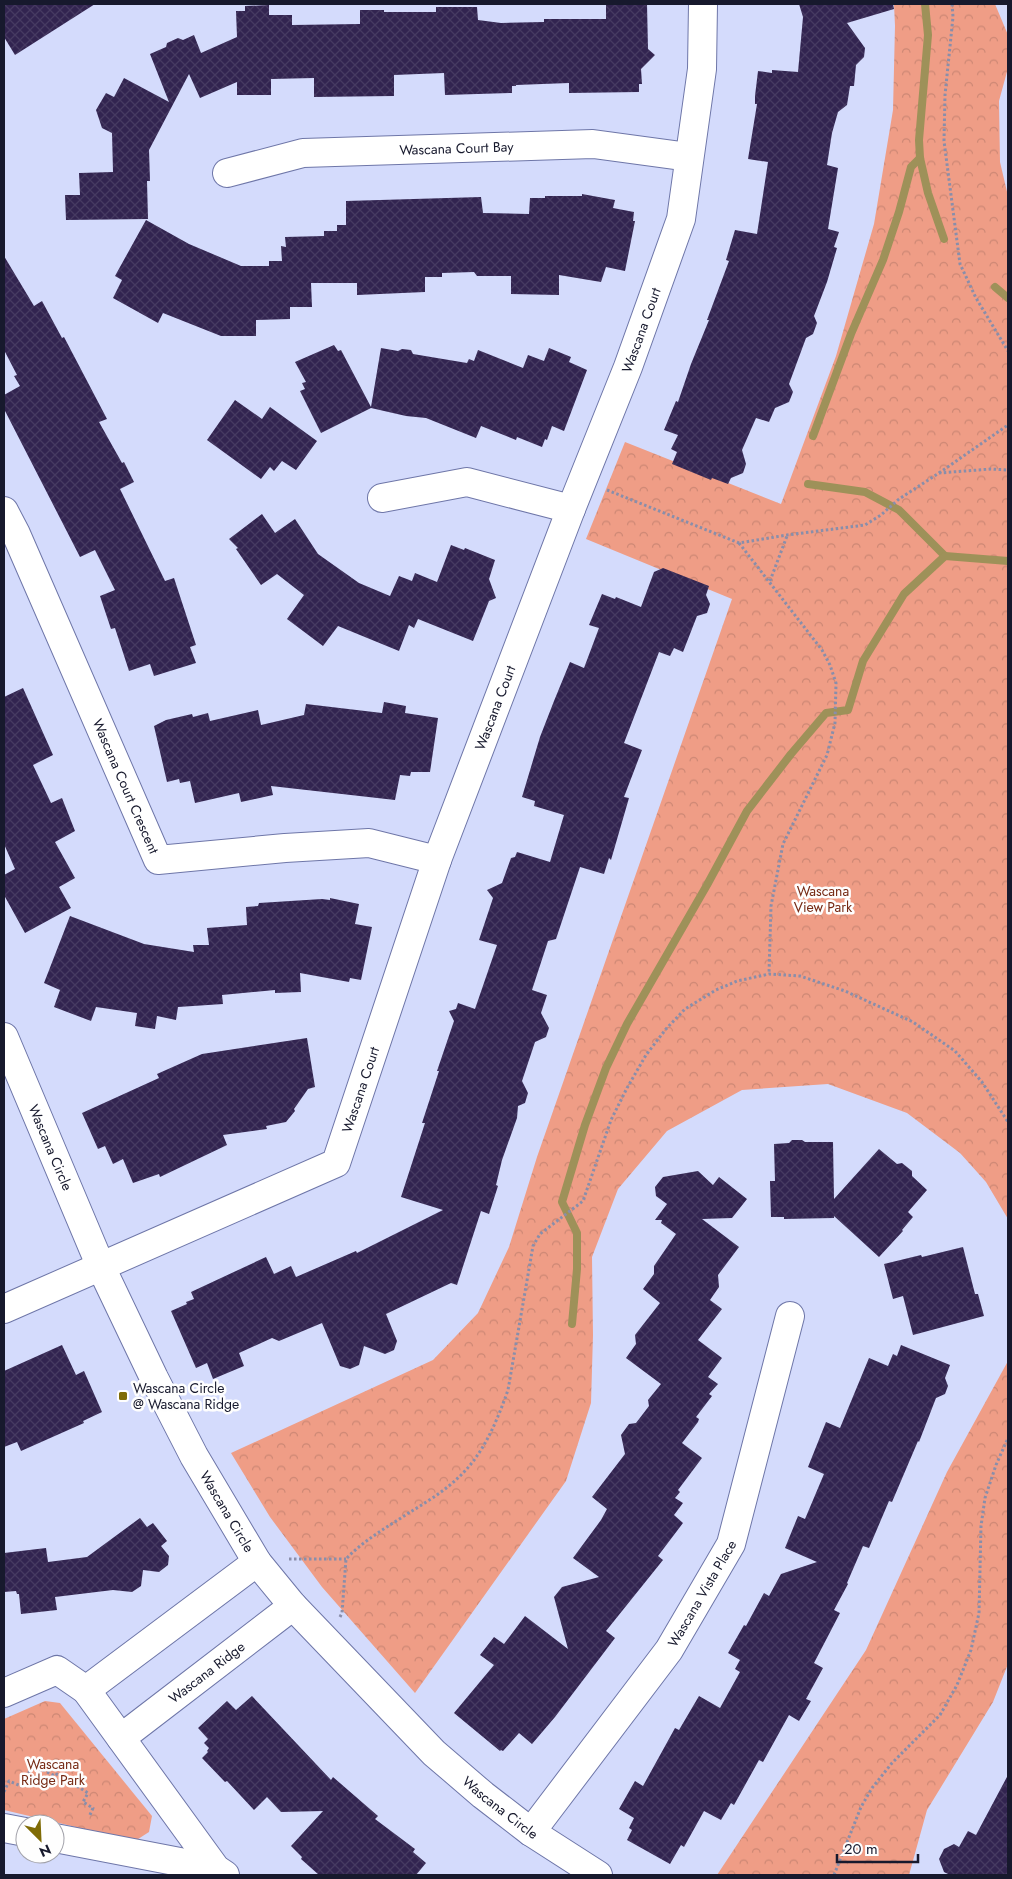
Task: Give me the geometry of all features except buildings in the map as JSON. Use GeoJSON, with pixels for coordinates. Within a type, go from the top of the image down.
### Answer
{"type":"FeatureCollection","features":[{"type":"Feature","properties":{"kind":"street","name":"Wascana Court"},"geometry":{"type":"LineString","coordinates":[[102,1266],[336,1163],[437,860],[571,509],[628,367],[681,219],[702,69],[703,4]]}},
{"type":"Feature","properties":{"kind":"street","name":"Wascana Court Bay"},"geometry":{"type":"LineString","coordinates":[[227,173],[312,152],[593,144],[689,157]]}},
{"type":"Feature","properties":{"kind":"street"},"geometry":{"type":"LineString","coordinates":[[382,498],[467,482],[571,509]]}},
{"type":"Feature","properties":{"kind":"street","name":"Wascana Court Crescent"},"geometry":{"type":"LineString","coordinates":[[4,511],[20,543],[158,860],[285,848],[369,843],[437,860]]}},
{"type":"Feature","properties":{"kind":"street","name":"Wascana Circle"},"geometry":{"type":"LineString","coordinates":[[4,1037],[102,1266],[154,1378],[194,1456],[258,1562],[293,1606],[434,1754],[482,1795],[531,1832],[598,1875]]}},
{"type":"Feature","properties":{"kind":"street"},"geometry":{"type":"LineString","coordinates":[[4,1310],[102,1266]]}},
{"type":"Feature","properties":{"kind":"street","name":"Wascana Vista Place"},"geometry":{"type":"LineString","coordinates":[[531,1832],[669,1650],[731,1544],[790,1316]]}},
{"type":"Feature","properties":{"kind":"street"},"geometry":{"type":"LineString","coordinates":[[86,1690],[258,1562]]}},
{"type":"Feature","properties":{"kind":"street","name":"Wascana Ridge"},"geometry":{"type":"LineString","coordinates":[[121,1738],[293,1606]]}},
{"type":"Feature","properties":{"kind":"street"},"geometry":{"type":"LineString","coordinates":[[4,1693],[57,1670],[86,1690],[220,1872]]}},
{"type":"Feature","properties":{"kind":"street"},"geometry":{"type":"LineString","coordinates":[[66,1840],[220,1872]]}},
{"type":"Feature","properties":{"kind":"path"},"geometry":{"type":"LineString","coordinates":[[952,4],[953,17],[945,95],[944,141],[960,264],[976,298],[1008,351]]}},
{"type":"Feature","properties":{"kind":"path"},"geometry":{"type":"LineString","coordinates":[[739,543],[865,525],[881,515],[899,499],[1008,425]]}},
{"type":"Feature","properties":{"kind":"path"},"geometry":{"type":"LineString","coordinates":[[939,473],[991,469],[1008,470]]}},
{"type":"Feature","properties":{"kind":"path"},"geometry":{"type":"LineString","coordinates":[[583,480],[739,543],[822,650],[830,665],[836,683],[835,723],[827,755],[783,844],[771,906],[769,974]]}},
{"type":"Feature","properties":{"kind":"path"},"geometry":{"type":"LineString","coordinates":[[770,581],[787,535]]}},
{"type":"Feature","properties":{"kind":"path"},"geometry":{"type":"LineString","coordinates":[[328,1644],[342,1613],[346,1559],[357,1547],[453,1482],[474,1460],[484,1445],[498,1417],[508,1390],[533,1246],[540,1234],[583,1201],[611,1120],[627,1088],[646,1055],[666,1029],[685,1009],[716,990],[738,981],[769,974],[800,976],[845,991],[914,1022],[955,1051],[982,1082],[1008,1122]]}},
{"type":"Feature","properties":{"kind":"path"},"geometry":{"type":"LineString","coordinates":[[834,1875],[861,1807],[872,1788],[892,1763],[940,1714],[957,1685],[971,1650],[979,1613],[982,1526],[985,1498],[996,1465],[1008,1438]]}},
{"type":"Feature","properties":{"kind":"path"},"geometry":{"type":"LineString","coordinates":[[258,1562],[297,1558],[346,1559]]}},
{"type":"Feature","properties":{"kind":"path"},"geometry":{"type":"LineString","coordinates":[[4,1792],[9,1781],[21,1786],[32,1767],[55,1776],[57,1774],[88,1793],[83,1802],[93,1808],[66,1840]]}},
{"type":"Feature","properties":{"kind":"green space","name":"Wascana View Park"},"geometry":{"type":"Polygon","coordinates":[[[894,4],[995,4],[1008,35],[1008,68],[999,101],[1000,162],[1008,196],[1008,1219],[986,1182],[960,1153],[907,1113],[828,1084],[742,1090],[667,1131],[618,1189],[592,1257],[593,1335],[591,1403],[566,1481],[415,1693],[322,1587],[270,1517],[231,1453],[433,1360],[478,1313],[509,1247],[537,1157],[732,599],[586,539],[625,442],[781,504],[836,356],[874,224],[893,110],[894,4]]]}},
{"type":"Feature","properties":{"kind":"green space"},"geometry":{"type":"Polygon","coordinates":[[[1008,1361],[1008,1664],[993,1702],[927,1810],[909,1875],[717,1875],[866,1650],[947,1472],[1008,1361]]]}},
{"type":"Feature","properties":{"kind":"green space","name":"Wascana Ridge Park"},"geometry":{"type":"Polygon","coordinates":[[[45,1701],[60,1703],[152,1816],[149,1832],[135,1841],[65,1824],[65,1814],[21,1814],[4,1810],[4,1719],[45,1701]]]}},
{"type":"Feature","properties":{"kind":"waterway"},"geometry":{"type":"LineString","coordinates":[[925,4],[928,35],[919,140],[920,158],[928,193],[944,239]]}},
{"type":"Feature","properties":{"kind":"waterway"},"geometry":{"type":"LineString","coordinates":[[813,436],[851,334],[883,260],[911,167],[920,158]]}},
{"type":"Feature","properties":{"kind":"waterway"},"geometry":{"type":"LineString","coordinates":[[995,287],[1008,298]]}},
{"type":"Feature","properties":{"kind":"waterway"},"geometry":{"type":"LineString","coordinates":[[808,484],[865,492],[899,510],[945,556]]}},
{"type":"Feature","properties":{"kind":"waterway"},"geometry":{"type":"LineString","coordinates":[[572,1324],[577,1269],[577,1233],[562,1202],[585,1125],[606,1068],[627,1024],[747,811],[791,754],[826,713],[848,710],[863,661],[904,594],[945,556],[1008,561]]}},
{"type":"Feature","properties":{"kind":"place","name":"Wascana Circle @ Wascana Ridge"},"geometry":{"type":"Point","coordinates":[123,1396]}}]}
